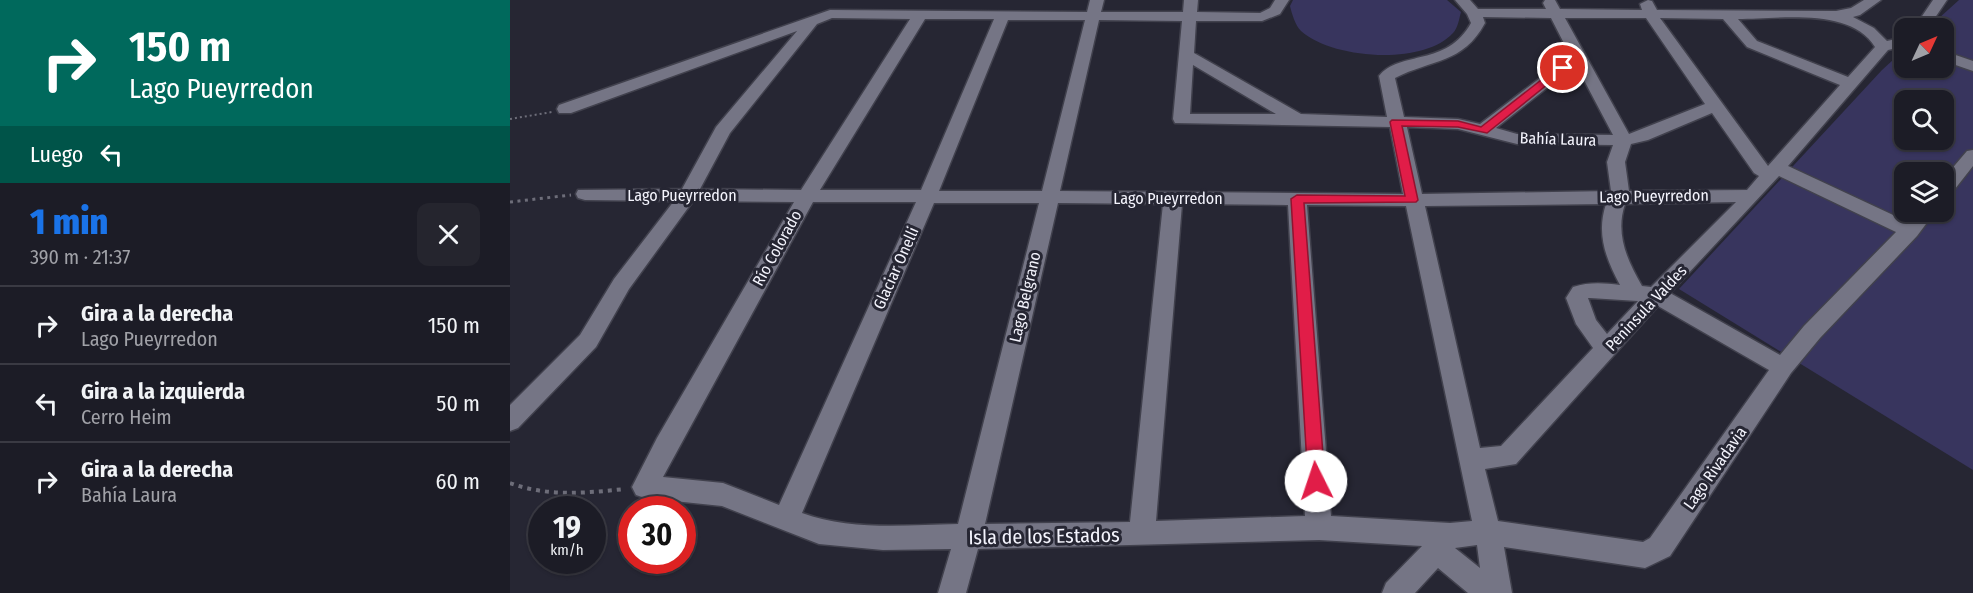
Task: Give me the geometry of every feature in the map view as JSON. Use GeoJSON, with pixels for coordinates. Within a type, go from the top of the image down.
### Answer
{"type":"FeatureCollection","features":[{"type":"Feature","properties":{"kind":"street"},"geometry":{"type":"LineString","coordinates":[[1191,0],[1188,16],[1187,55],[1297,119]]}},
{"type":"Feature","properties":{"kind":"street"},"geometry":{"type":"LineString","coordinates":[[565,109],[830,14],[1003,15],[1095,8],[1188,16],[1262,17],[1275,11],[1282,0]]}},
{"type":"Feature","properties":{"kind":"street"},"geometry":{"type":"LineString","coordinates":[[1462,0],[1474,13],[1478,23],[1467,42],[1438,57],[1387,76],[1412,200],[1488,532],[1498,593]]}},
{"type":"Feature","properties":{"kind":"street"},"geometry":{"type":"LineString","coordinates":[[1821,0],[1836,15],[1858,24],[1876,38],[1882,47],[1894,44]]}},
{"type":"Feature","properties":{"kind":"street"},"geometry":{"type":"LineString","coordinates":[[1474,13],[1552,7],[1648,7],[1728,16],[1836,15],[1856,12],[1874,0]]}},
{"type":"Feature","properties":{"kind":"street"},"geometry":{"type":"LineString","coordinates":[[1928,18],[1941,0]]}},
{"type":"Feature","properties":{"kind":"street"},"geometry":{"type":"LineString","coordinates":[[1552,7],[1624,140],[1616,162],[1620,188],[1611,235],[1616,259],[1646,294],[1783,367]]}},
{"type":"Feature","properties":{"kind":"street"},"geometry":{"type":"LineString","coordinates":[[1648,7],[1714,106],[1760,169],[1773,171],[1910,231]]}},
{"type":"Feature","properties":{"kind":"street","name":"Lago Belgrano"},"geometry":{"type":"LineString","coordinates":[[952,593],[968,537],[1095,8]]}},
{"type":"Feature","properties":{"kind":"street","name":"Río Colorado"},"geometry":{"type":"LineString","coordinates":[[645,487],[666,445],[807,195],[920,15]]}},
{"type":"Feature","properties":{"kind":"street","name":"Glaciar Onelli"},"geometry":{"type":"LineString","coordinates":[[786,519],[928,196],[1003,15]]}},
{"type":"Feature","properties":{"kind":"street"},"geometry":{"type":"LineString","coordinates":[[1728,16],[1752,44],[1851,84]]}},
{"type":"Feature","properties":{"kind":"street"},"geometry":{"type":"LineString","coordinates":[[510,421],[588,341],[621,284],[687,196],[722,131],[811,21]]}},
{"type":"Feature","properties":{"kind":"street","name":"Peninsula Valdes"},"geometry":{"type":"LineString","coordinates":[[1470,460],[1507,456],[1606,350],[1646,294],[1752,196],[1882,47]]}},
{"type":"Feature","properties":{"kind":"street","name":"Bahía Laura"},"geometry":{"type":"LineString","coordinates":[[1187,55],[1181,119],[1297,119],[1458,124],[1517,139],[1624,140],[1642,136],[1714,106]]}},
{"type":"Feature","properties":{"kind":"street"},"geometry":{"type":"LineString","coordinates":[[1483,130],[1578,56]]}},
{"type":"Feature","properties":{"kind":"street"},"geometry":{"type":"LineString","coordinates":[[1954,60],[1973,66]]}},
{"type":"Feature","properties":{"kind":"street"},"geometry":{"type":"LineString","coordinates":[[1954,178],[1973,155]]}},
{"type":"Feature","properties":{"kind":"street","name":"Lago Pueyrredon"},"geometry":{"type":"LineString","coordinates":[[585,194],[1412,200],[1752,196]]}},
{"type":"Feature","properties":{"kind":"street"},"geometry":{"type":"LineString","coordinates":[[1142,534],[1173,198]]}},
{"type":"Feature","properties":{"kind":"street"},"geometry":{"type":"LineString","coordinates":[[1297,199],[1319,528]]}},
{"type":"Feature","properties":{"kind":"street","name":"Lago Rivadavia"},"geometry":{"type":"LineString","coordinates":[[1488,532],[1645,555],[1660,547],[1783,367],[1812,332],[1918,222]]}},
{"type":"Feature","properties":{"kind":"street"},"geometry":{"type":"LineString","coordinates":[[1606,350],[1587,324],[1577,298],[1580,292],[1590,290],[1646,294]]}},
{"type":"Feature","properties":{"kind":"street","name":"Isla de los Estados"},"geometry":{"type":"LineString","coordinates":[[645,487],[723,495],[819,532],[883,538],[1142,534],[1319,528],[1444,543]]}},
{"type":"Feature","properties":{"kind":"street"},"geometry":{"type":"LineString","coordinates":[[1396,593],[1444,543],[1488,532]]}},
{"type":"Feature","properties":{"kind":"street"},"geometry":{"type":"LineString","coordinates":[[1444,543],[1488,593]]}},
{"type":"Feature","properties":{"kind":"path"},"geometry":{"type":"LineString","coordinates":[[510,119],[565,109]]}},
{"type":"Feature","properties":{"kind":"path"},"geometry":{"type":"LineString","coordinates":[[510,202],[585,194]]}},
{"type":"Feature","properties":{"kind":"path"},"geometry":{"type":"LineString","coordinates":[[510,483],[535,490],[595,492],[645,487]]}},
{"type":"Feature","properties":{"kind":"shaded area"},"geometry":{"type":"Polygon","coordinates":[[[1293,0],[1447,0],[1461,12],[1455,31],[1439,44],[1421,51],[1377,55],[1334,48],[1301,31],[1290,6],[1293,0]]]}},
{"type":"Feature","properties":{"kind":"shaded area"},"geometry":{"type":"Polygon","coordinates":[[[1959,0],[1973,0],[1973,470],[1679,289],[1894,59],[1894,78],[1954,78],[1954,18],[1939,18],[1959,0]]]}},
{"type":"Feature","properties":{"kind":"route"},"geometry":{"type":"LineString","coordinates":[[1316,481],[1297,199],[1412,200],[1396,122],[1458,124],[1483,130],[1563,68]]}}]}
